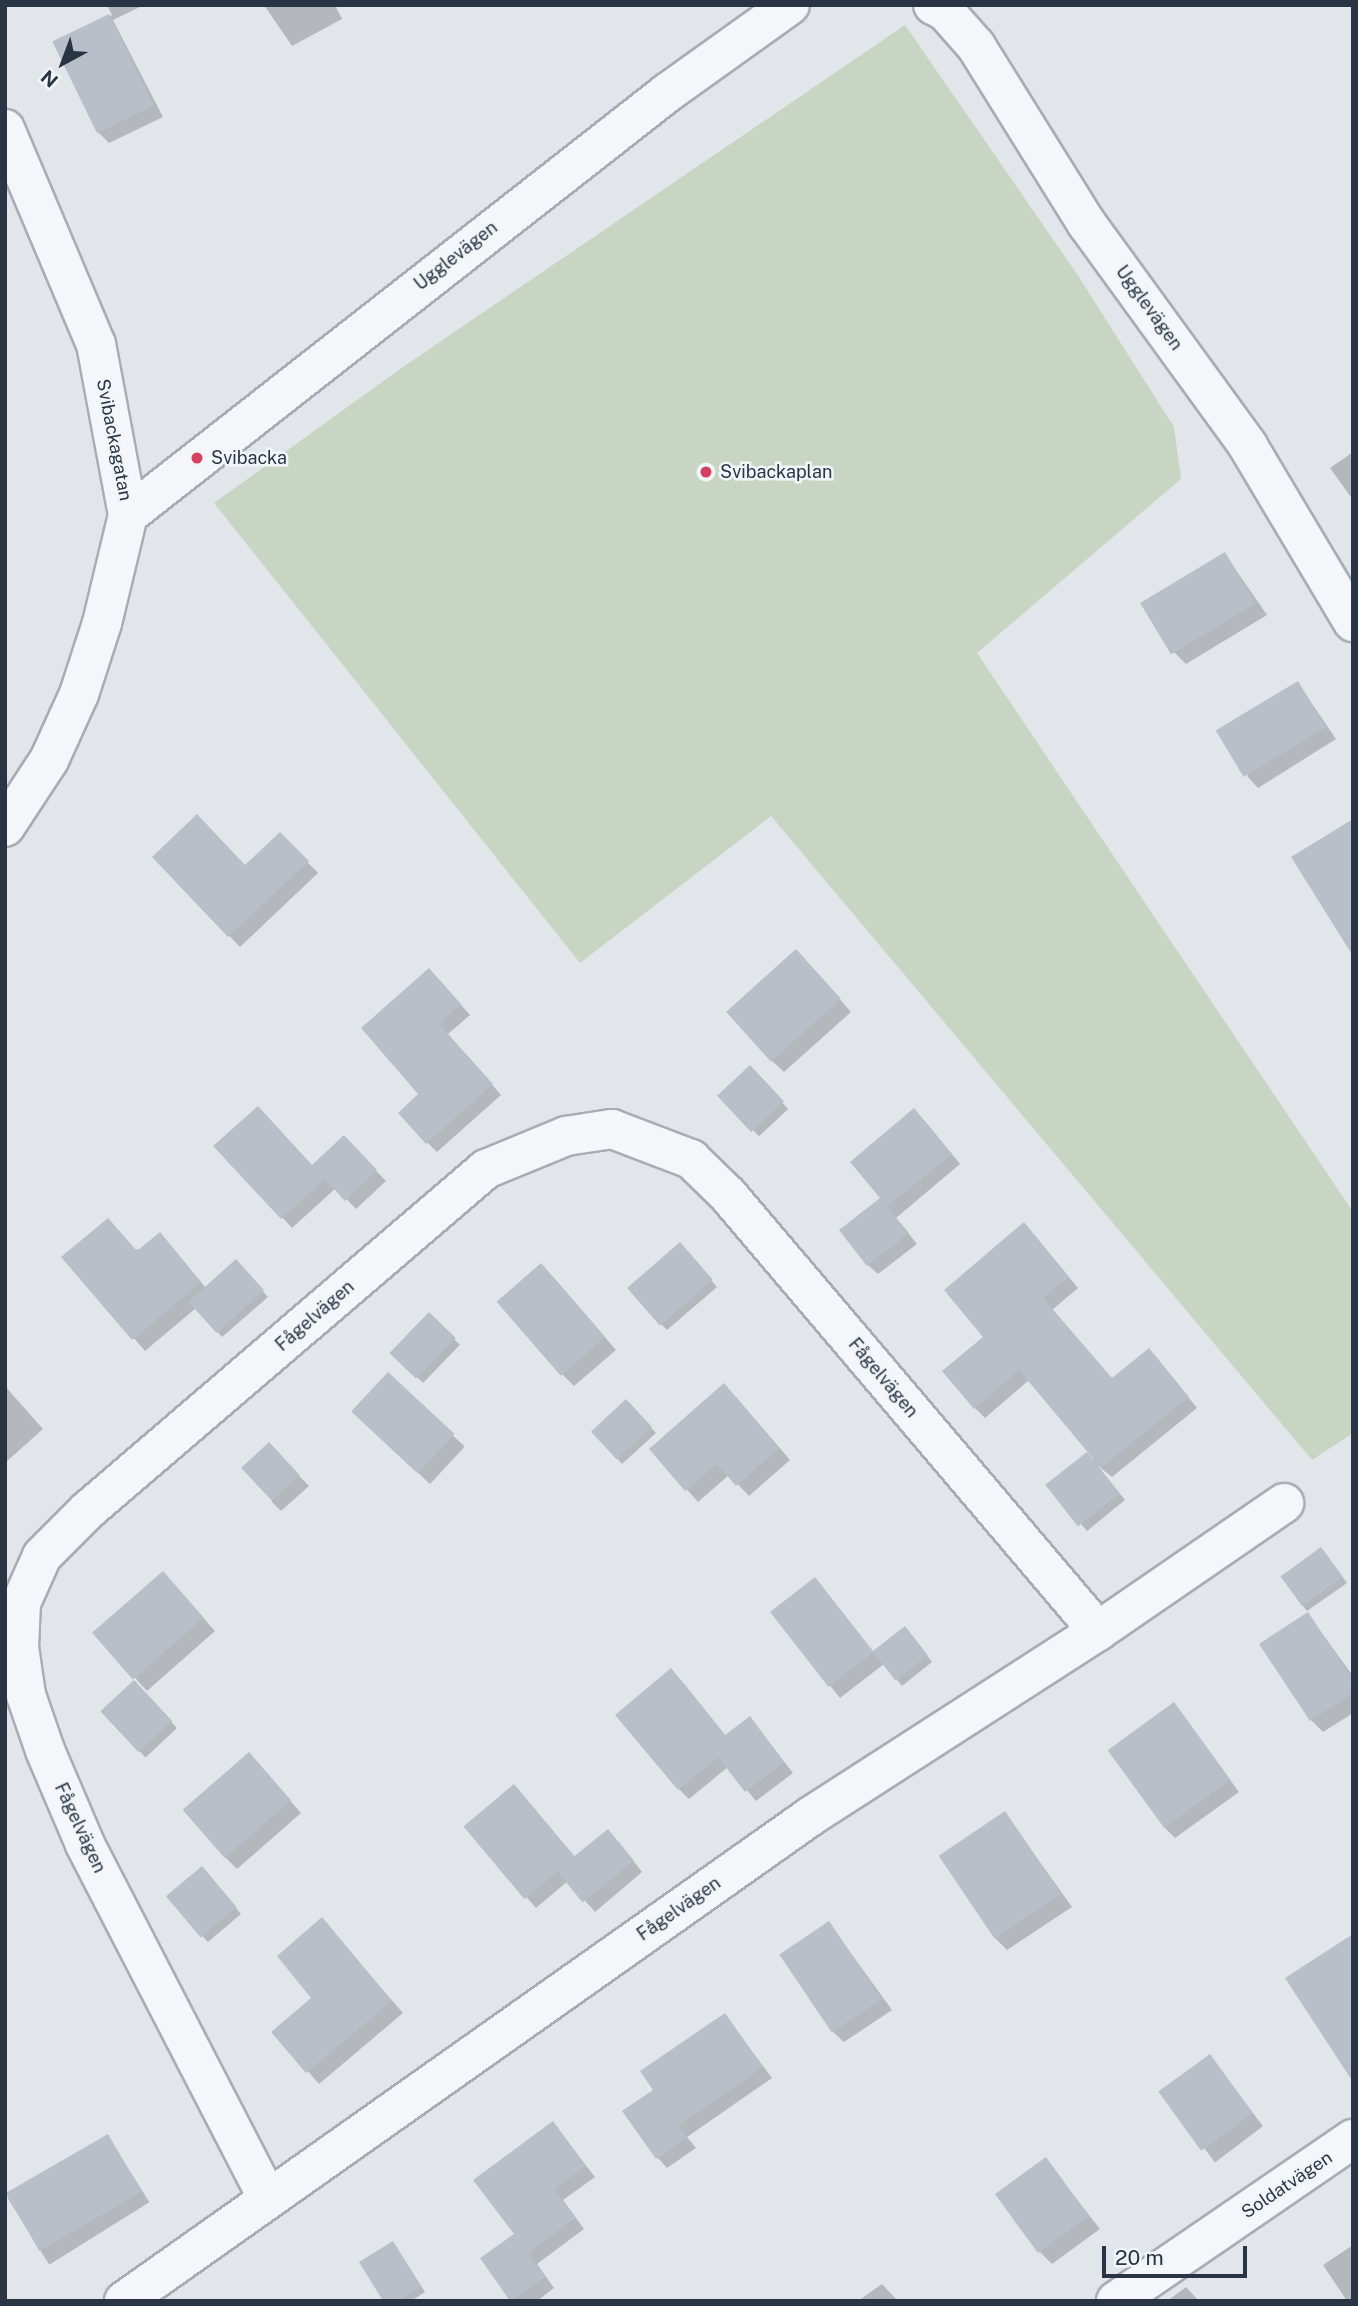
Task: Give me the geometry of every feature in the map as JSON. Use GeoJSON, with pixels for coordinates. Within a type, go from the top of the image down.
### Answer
{"type":"FeatureCollection","features":[{"type":"Feature","properties":{"kind":"street","name":"Ugglevägen"},"geometry":{"type":"LineString","coordinates":[[128,515],[656,101],[790,5]]}},
{"type":"Feature","properties":{"kind":"street","name":"Ugglevägen"},"geometry":{"type":"LineString","coordinates":[[933,5],[945,11],[976,46],[1087,224],[1248,446],[1353,622]]}},
{"type":"Feature","properties":{"kind":"street","name":"Svibackagatan"},"geometry":{"type":"LineString","coordinates":[[5,129],[18,194],[96,344],[128,515],[103,623],[79,694],[49,760],[5,827]]}},
{"type":"Feature","properties":{"kind":"street","name":"Fågelvägen"},"geometry":{"type":"LineString","coordinates":[[268,2199],[85,1844],[45,1750],[26,1695],[19,1647],[21,1603],[42,1556],[88,1510],[486,1169],[566,1136],[612,1129],[691,1159],[729,1195],[1098,1631]]}},
{"type":"Feature","properties":{"kind":"street","name":"Fågelvägen"},"geometry":{"type":"LineString","coordinates":[[124,2301],[811,1816],[1098,1631],[1284,1503]]}},
{"type":"Feature","properties":{"kind":"street","name":"Soldatvägen"},"geometry":{"type":"LineString","coordinates":[[1116,2301],[1353,2139]]}},
{"type":"Feature","properties":{"kind":"green space"},"geometry":{"type":"Polygon","coordinates":[[[905,25],[1077,274],[1174,427],[1181,479],[977,653],[1353,1212],[1353,1433],[1312,1460],[771,816],[580,963],[214,503],[403,367],[905,25]]]}},
{"type":"Feature","properties":{"kind":"building"},"geometry":{"type":"Polygon","coordinates":[[[109,14],[154,106],[97,133],[52,42],[109,14]]]}},
{"type":"Feature","properties":{"kind":"building"},"geometry":{"type":"Polygon","coordinates":[[[1225,552],[1256,603],[1171,654],[1140,603],[1225,552]]]}},
{"type":"Feature","properties":{"kind":"building"},"geometry":{"type":"Polygon","coordinates":[[[1298,681],[1326,727],[1244,777],[1216,730],[1298,681]]]}},
{"type":"Feature","properties":{"kind":"building"},"geometry":{"type":"Polygon","coordinates":[[[197,814],[245,865],[280,832],[309,861],[228,937],[152,857],[197,814]]]}},
{"type":"Feature","properties":{"kind":"building"},"geometry":{"type":"Polygon","coordinates":[[[1353,819],[1353,956],[1291,857],[1353,819]]]}},
{"type":"Feature","properties":{"kind":"building"},"geometry":{"type":"Polygon","coordinates":[[[796,949],[841,999],[771,1062],[726,1012],[796,949]]]}},
{"type":"Feature","properties":{"kind":"building"},"geometry":{"type":"Polygon","coordinates":[[[429,968],[461,1004],[439,1024],[493,1084],[426,1144],[398,1113],[418,1094],[361,1028],[429,968]]]}},
{"type":"Feature","properties":{"kind":"building"},"geometry":{"type":"Polygon","coordinates":[[[750,1065],[784,1102],[751,1132],[717,1096],[750,1065]]]}},
{"type":"Feature","properties":{"kind":"building"},"geometry":{"type":"Polygon","coordinates":[[[258,1106],[312,1165],[344,1135],[377,1170],[345,1201],[325,1179],[281,1219],[213,1146],[258,1106]]]}},
{"type":"Feature","properties":{"kind":"building"},"geometry":{"type":"Polygon","coordinates":[[[914,1108],[952,1154],[887,1207],[909,1233],[867,1266],[839,1230],[880,1198],[850,1162],[914,1108]]]}},
{"type":"Feature","properties":{"kind":"building"},"geometry":{"type":"Polygon","coordinates":[[[108,1218],[137,1251],[160,1232],[201,1282],[132,1340],[61,1257],[108,1218]]]}},
{"type":"Feature","properties":{"kind":"building"},"geometry":{"type":"Polygon","coordinates":[[[1024,1222],[1069,1277],[1043,1298],[1112,1378],[1149,1348],[1189,1397],[1101,1468],[1019,1370],[974,1409],[942,1371],[983,1337],[944,1290],[1024,1222]]]}},
{"type":"Feature","properties":{"kind":"building"},"geometry":{"type":"Polygon","coordinates":[[[680,1242],[713,1280],[660,1326],[627,1288],[680,1242]]]}},
{"type":"Feature","properties":{"kind":"building"},"geometry":{"type":"Polygon","coordinates":[[[236,1259],[264,1290],[217,1333],[188,1302],[236,1259]]]}},
{"type":"Feature","properties":{"kind":"building"},"geometry":{"type":"Polygon","coordinates":[[[541,1263],[605,1337],[561,1376],[496,1302],[541,1263]]]}},
{"type":"Feature","properties":{"kind":"building"},"geometry":{"type":"Polygon","coordinates":[[[429,1312],[456,1338],[416,1379],[389,1353],[429,1312]]]}},
{"type":"Feature","properties":{"kind":"building"},"geometry":{"type":"Polygon","coordinates":[[[388,1372],[455,1434],[418,1474],[351,1411],[388,1372]]]}},
{"type":"Feature","properties":{"kind":"building"},"geometry":{"type":"Polygon","coordinates":[[[724,1383],[779,1448],[736,1486],[717,1464],[685,1491],[649,1449],[724,1383]]]}},
{"type":"Feature","properties":{"kind":"building"},"geometry":{"type":"Polygon","coordinates":[[[626,1399],[652,1427],[617,1460],[591,1432],[626,1399]]]}},
{"type":"Feature","properties":{"kind":"building"},"geometry":{"type":"Polygon","coordinates":[[[269,1442],[300,1475],[272,1501],[241,1468],[269,1442]]]}},
{"type":"Feature","properties":{"kind":"building"},"geometry":{"type":"Polygon","coordinates":[[[1087,1452],[1120,1494],[1078,1526],[1045,1485],[1087,1452]]]}},
{"type":"Feature","properties":{"kind":"building"},"geometry":{"type":"Polygon","coordinates":[[[1321,1547],[1343,1577],[1302,1606],[1281,1576],[1321,1547]]]}},
{"type":"Feature","properties":{"kind":"building"},"geometry":{"type":"Polygon","coordinates":[[[163,1571],[204,1618],[133,1679],[92,1633],[163,1571]]]}},
{"type":"Feature","properties":{"kind":"building"},"geometry":{"type":"Polygon","coordinates":[[[815,1577],[873,1652],[829,1687],[770,1612],[815,1577]]]}},
{"type":"Feature","properties":{"kind":"building"},"geometry":{"type":"Polygon","coordinates":[[[1308,1612],[1353,1680],[1353,1693],[1310,1721],[1259,1644],[1308,1612]]]}},
{"type":"Feature","properties":{"kind":"building"},"geometry":{"type":"Polygon","coordinates":[[[905,1626],[928,1655],[895,1680],[873,1651],[905,1626]]]}},
{"type":"Feature","properties":{"kind":"building"},"geometry":{"type":"Polygon","coordinates":[[[671,1668],[725,1735],[750,1716],[784,1762],[745,1792],[718,1757],[678,1790],[615,1715],[671,1668]]]}},
{"type":"Feature","properties":{"kind":"building"},"geometry":{"type":"Polygon","coordinates":[[[134,1680],[172,1721],[139,1752],[100,1711],[134,1680]]]}},
{"type":"Feature","properties":{"kind":"building"},"geometry":{"type":"Polygon","coordinates":[[[1174,1702],[1230,1780],[1164,1828],[1108,1750],[1174,1702]]]}},
{"type":"Feature","properties":{"kind":"building"},"geometry":{"type":"Polygon","coordinates":[[[249,1752],[291,1800],[225,1858],[183,1810],[249,1752]]]}},
{"type":"Feature","properties":{"kind":"building"},"geometry":{"type":"Polygon","coordinates":[[[514,1784],[575,1857],[525,1899],[463,1826],[514,1784]]]}},
{"type":"Feature","properties":{"kind":"building"},"geometry":{"type":"Polygon","coordinates":[[[1005,1811],[1061,1894],[995,1939],[939,1856],[1005,1811]]]}},
{"type":"Feature","properties":{"kind":"building"},"geometry":{"type":"Polygon","coordinates":[[[608,1829],[634,1861],[583,1902],[557,1871],[608,1829]]]}},
{"type":"Feature","properties":{"kind":"building"},"geometry":{"type":"Polygon","coordinates":[[[202,1866],[237,1907],[201,1938],[166,1896],[202,1866]]]}},
{"type":"Feature","properties":{"kind":"building"},"geometry":{"type":"Polygon","coordinates":[[[322,1917],[392,2001],[306,2073],[271,2032],[311,1998],[277,1956],[322,1917]]]}},
{"type":"Feature","properties":{"kind":"building"},"geometry":{"type":"Polygon","coordinates":[[[829,1921],[882,1999],[832,2032],[779,1955],[829,1921]]]}},
{"type":"Feature","properties":{"kind":"building"},"geometry":{"type":"Polygon","coordinates":[[[1353,1934],[1353,2082],[1285,1978],[1353,1934]]]}},
{"type":"Feature","properties":{"kind":"building"},"geometry":{"type":"Polygon","coordinates":[[[725,2013],[763,2067],[678,2126],[687,2137],[656,2159],[622,2111],[653,2090],[640,2071],[725,2013]]]}},
{"type":"Feature","properties":{"kind":"building"},"geometry":{"type":"Polygon","coordinates":[[[1210,2054],[1253,2113],[1201,2151],[1158,2092],[1210,2054]]]}},
{"type":"Feature","properties":{"kind":"building"},"geometry":{"type":"Polygon","coordinates":[[[553,2121],[586,2166],[554,2189],[575,2218],[528,2253],[545,2277],[510,2301],[480,2258],[514,2234],[473,2180],[553,2121]]]}},
{"type":"Feature","properties":{"kind":"building"},"geometry":{"type":"Polygon","coordinates":[[[108,2134],[142,2192],[39,2251],[6,2193],[108,2134]]]}},
{"type":"Feature","properties":{"kind":"building"},"geometry":{"type":"Polygon","coordinates":[[[1046,2157],[1089,2216],[1038,2253],[995,2194],[1046,2157]]]}},
{"type":"Feature","properties":{"kind":"building"},"geometry":{"type":"Polygon","coordinates":[[[393,2241],[421,2286],[397,2301],[383,2301],[359,2262],[393,2241]]]}},
{"type":"Feature","properties":{"kind":"place","name":"Svibacka"},"geometry":{"type":"Point","coordinates":[197,458]}},
{"type":"Feature","properties":{"kind":"place","name":"Svibackaplan"},"geometry":{"type":"Point","coordinates":[706,472]}}]}
